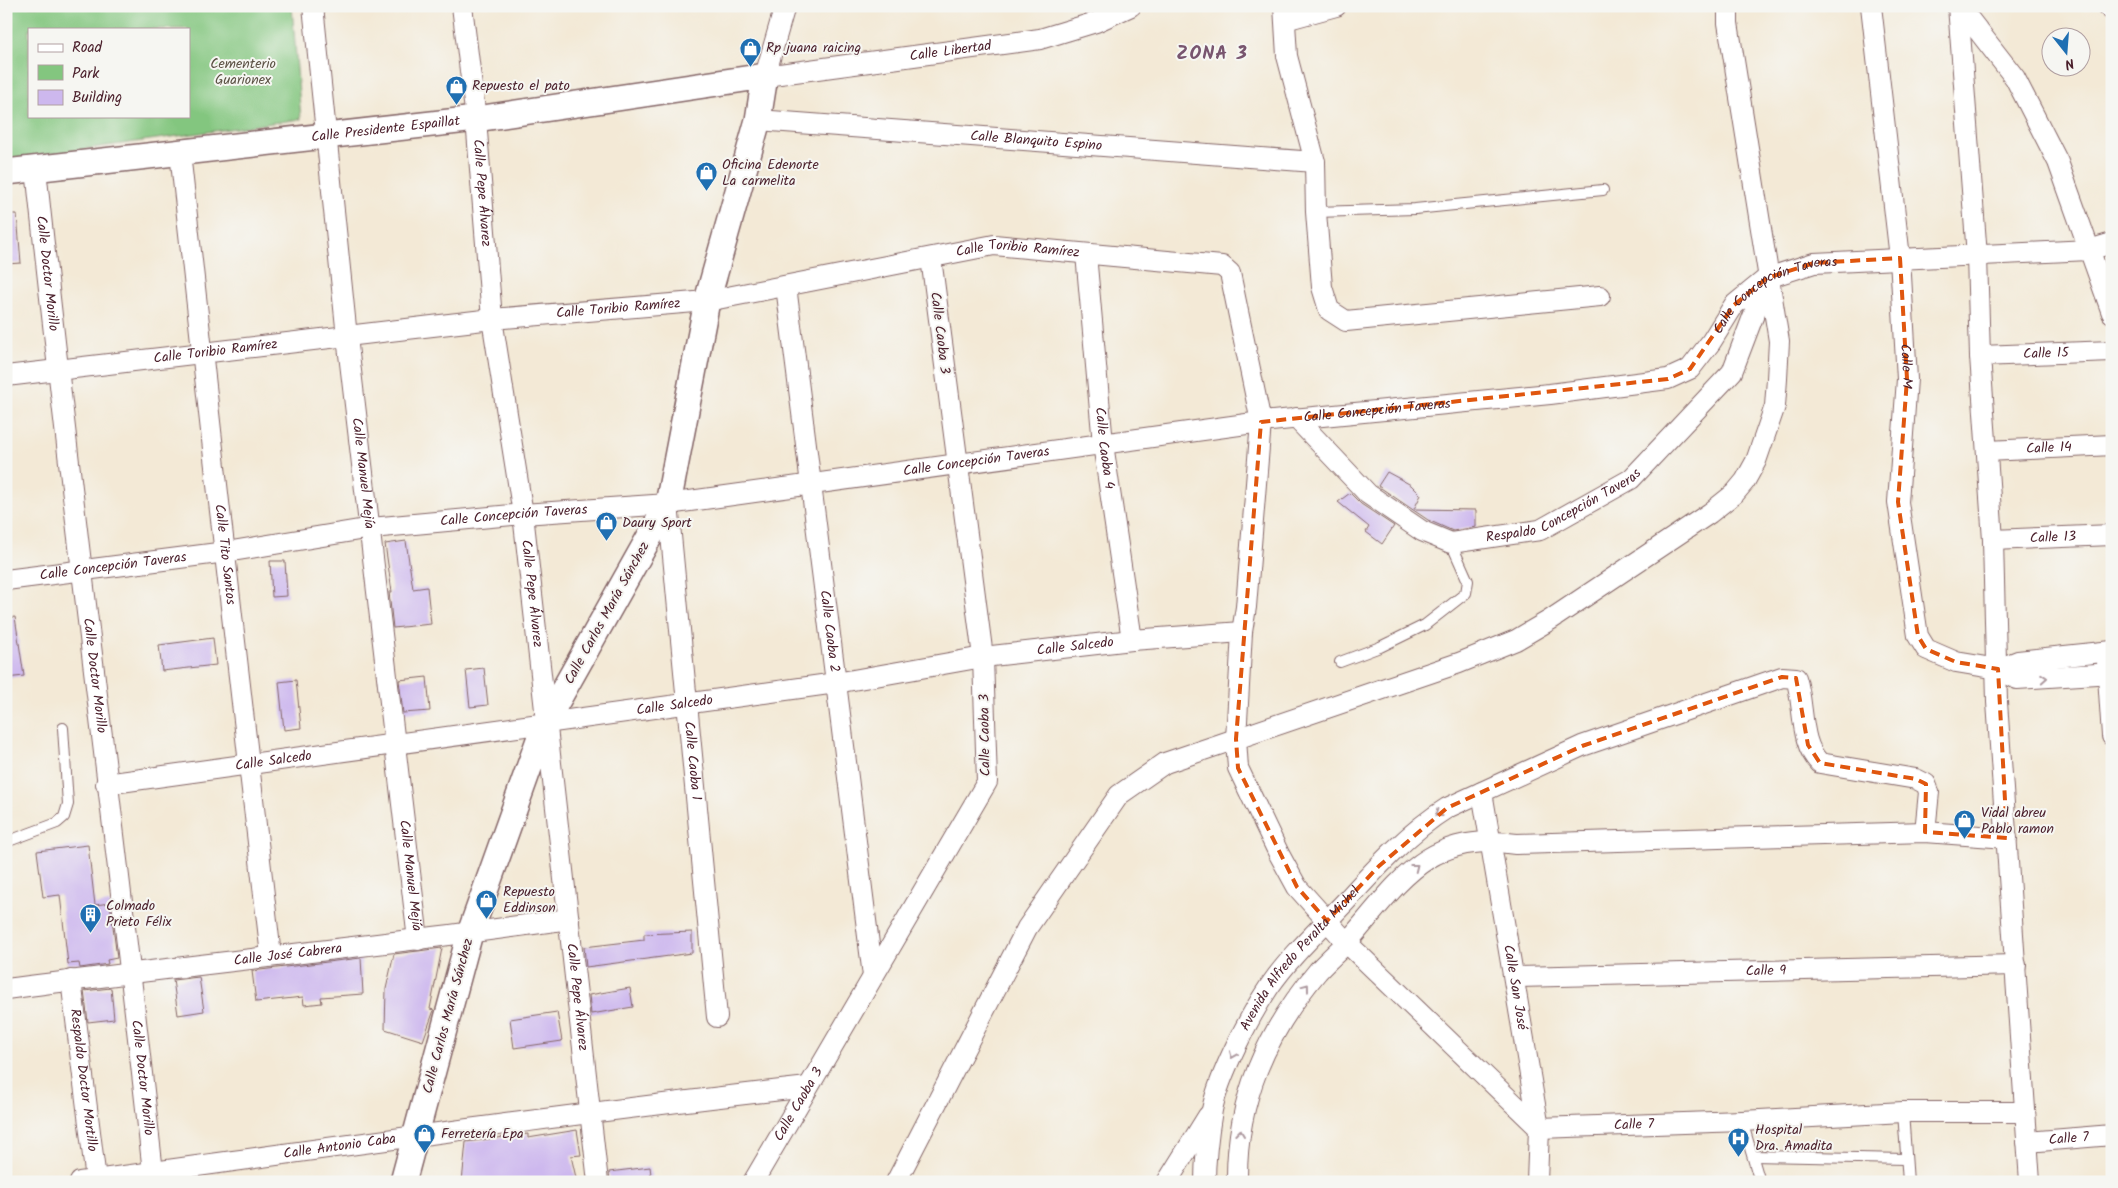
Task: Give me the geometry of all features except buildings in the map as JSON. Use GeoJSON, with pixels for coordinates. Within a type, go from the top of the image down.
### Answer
{"type":"FeatureCollection","features":[{"type":"Feature","properties":{"kind":"street","name":"Calle Manuel Mejía"},"geometry":{"type":"LineString","coordinates":[[313,6],[347,337],[371,528],[418,940]]}},
{"type":"Feature","properties":{"kind":"street","name":"Calle Pepe Álvarez"},"geometry":{"type":"LineString","coordinates":[[462,6],[476,119],[492,319],[523,514],[598,1182]]}},
{"type":"Feature","properties":{"kind":"street","name":"Calle Carlos María Sánchez"},"geometry":{"type":"LineString","coordinates":[[403,1182],[470,933],[545,723],[668,504],[707,301],[758,120],[766,76],[785,6]]}},
{"type":"Feature","properties":{"kind":"street","name":"Calle Libertad"},"geometry":{"type":"LineString","coordinates":[[766,76],[1040,39],[1096,22],[1131,6]]}},
{"type":"Feature","properties":{"kind":"street"},"geometry":{"type":"LineString","coordinates":[[1336,6],[1284,13],[1286,56],[1315,162],[1316,212],[1322,287],[1329,310],[1346,321],[1600,296]]}},
{"type":"Feature","properties":{"kind":"street"},"geometry":{"type":"LineString","coordinates":[[896,1182],[1027,928],[1119,795],[1166,763],[1459,663],[1516,640],[1550,620],[1710,513],[1735,493],[1745,482],[1756,461],[1775,406],[1779,341],[1728,23],[1728,6]]}},
{"type":"Feature","properties":{"kind":"street","name":"Calle M"},"geometry":{"type":"LineString","coordinates":[[1871,6],[1900,258],[1907,379],[1898,502],[1918,636],[1926,649],[1956,662],[1998,669],[2017,679],[2110,674]]}},
{"type":"Feature","properties":{"kind":"street"},"geometry":{"type":"LineString","coordinates":[[1959,6],[2015,78],[2058,162],[2112,313]]}},
{"type":"Feature","properties":{"kind":"street"},"geometry":{"type":"LineString","coordinates":[[1959,6],[1977,256],[1980,356],[1994,540],[1998,669],[1997,702],[2030,1182]]}},
{"type":"Feature","properties":{"kind":"street"},"geometry":{"type":"LineString","coordinates":[[2107,6],[2112,10]]}},
{"type":"Feature","properties":{"kind":"street","name":"Calle Presidente Espaillat"},"geometry":{"type":"LineString","coordinates":[[6,172],[476,119],[766,76]]}},
{"type":"Feature","properties":{"kind":"street","name":"Calle Blanquito Espino"},"geometry":{"type":"LineString","coordinates":[[758,120],[1315,162]]}},
{"type":"Feature","properties":{"kind":"street","name":"Calle Tito Santos"},"geometry":{"type":"LineString","coordinates":[[180,153],[200,352],[226,552],[271,956]]}},
{"type":"Feature","properties":{"kind":"street","name":"Calle Doctor Morillo"},"geometry":{"type":"LineString","coordinates":[[36,170],[56,369],[83,571],[106,784],[153,1177]]}},
{"type":"Feature","properties":{"kind":"street","name":"Calle Concepción Taveras"},"geometry":{"type":"LineString","coordinates":[[6,580],[226,552],[371,528],[523,514],[668,504],[812,486],[1261,422],[1550,394],[1668,379],[1690,369],[1711,342],[1734,305],[1768,278],[1814,263],[2089,250],[2112,243]]}},
{"type":"Feature","properties":{"kind":"street","name":"Calle Toribio Ramírez"},"geometry":{"type":"LineString","coordinates":[[6,376],[492,319],[707,301],[994,245],[1222,266],[1226,268],[1230,273],[1261,422]]}},
{"type":"Feature","properties":{"kind":"street","name":"Calle Caoba 4"},"geometry":{"type":"LineString","coordinates":[[1086,254],[1102,444],[1132,640]]}},
{"type":"Feature","properties":{"kind":"street","name":"Calle Caoba 3"},"geometry":{"type":"LineString","coordinates":[[753,1182],[987,782],[983,657],[931,258]]}},
{"type":"Feature","properties":{"kind":"street","name":"Respaldo Concepción Taveras"},"geometry":{"type":"LineString","coordinates":[[1451,543],[1540,530],[1631,479],[1732,372],[1768,278]]}},
{"type":"Feature","properties":{"kind":"street","name":"Calle Caoba 2"},"geometry":{"type":"LineString","coordinates":[[786,286],[873,976]]}},
{"type":"Feature","properties":{"kind":"street","name":"Calle 15"},"geometry":{"type":"LineString","coordinates":[[1980,356],[2112,351]]}},
{"type":"Feature","properties":{"kind":"street"},"geometry":{"type":"LineString","coordinates":[[1296,418],[1368,494],[1422,531],[1451,543]]}},
{"type":"Feature","properties":{"kind":"street"},"geometry":{"type":"LineString","coordinates":[[1261,422],[1247,598],[1242,632],[1236,739],[1238,768],[1263,823],[1298,887],[1327,922],[1540,1128]]}},
{"type":"Feature","properties":{"kind":"street","name":"Calle 14"},"geometry":{"type":"LineString","coordinates":[[1987,451],[2112,445]]}},
{"type":"Feature","properties":{"kind":"street","name":"Calle Caoba 1"},"geometry":{"type":"LineString","coordinates":[[668,504],[716,1017]]}},
{"type":"Feature","properties":{"kind":"street","name":"Calle 13"},"geometry":{"type":"LineString","coordinates":[[1994,540],[2112,535]]}},
{"type":"Feature","properties":{"kind":"street","name":"Calle Salcedo"},"geometry":{"type":"LineString","coordinates":[[106,784],[836,683],[983,657],[1132,640],[1242,632]]}},
{"type":"Feature","properties":{"kind":"street"},"geometry":{"type":"LineString","coordinates":[[1998,669],[2018,660],[2109,651],[2112,736]]}},
{"type":"Feature","properties":{"kind":"street","name":"Avenida Alfredo Peralta Michel"},"geometry":{"type":"LineString","coordinates":[[1205,1182],[1205,1158],[1212,1109],[1240,1038],[1270,986],[1297,952],[1379,866],[1436,814],[1582,746],[1782,677],[1796,678],[1808,745],[1811,754],[1820,763],[1916,779],[1926,784],[1928,792],[1925,832]]}},
{"type":"Feature","properties":{"kind":"street","name":"Calle San José"},"geometry":{"type":"LineString","coordinates":[[1482,792],[1492,840],[1540,1128],[1537,1182]]}},
{"type":"Feature","properties":{"kind":"street","name":"Avenida Alfredo Peralta Michel"},"geometry":{"type":"LineString","coordinates":[[1237,1182],[1236,1161],[1241,1121],[1252,1081],[1270,1040],[1319,971],[1347,943],[1404,876],[1428,857],[1456,844],[1492,840],[1516,844],[1925,832],[2007,838]]}},
{"type":"Feature","properties":{"kind":"street","name":"Calle José Cabrera"},"geometry":{"type":"LineString","coordinates":[[6,989],[129,972],[418,940],[568,919]]}},
{"type":"Feature","properties":{"kind":"street","name":"Calle 9"},"geometry":{"type":"LineString","coordinates":[[1515,977],[2016,965]]}},
{"type":"Feature","properties":{"kind":"street","name":"Respaldo Doctor Mortillo"},"geometry":{"type":"LineString","coordinates":[[71,980],[88,1181]]}},
{"type":"Feature","properties":{"kind":"street","name":"Calle Antonio Caba"},"geometry":{"type":"LineString","coordinates":[[88,1181],[153,1177],[590,1111],[808,1087]]}},
{"type":"Feature","properties":{"kind":"street"},"geometry":{"type":"LineString","coordinates":[[1167,1182],[1212,1109]]}},
{"type":"Feature","properties":{"kind":"street","name":"Calle 7"},"geometry":{"type":"LineString","coordinates":[[1540,1128],[1742,1121],[1903,1112],[2024,1112]]}},
{"type":"Feature","properties":{"kind":"street","name":"Calle 7"},"geometry":{"type":"LineString","coordinates":[[2027,1142],[2112,1135]]}},
{"type":"Feature","properties":{"kind":"lane"},"geometry":{"type":"LineString","coordinates":[[1316,212],[1415,209],[1603,190]]}},
{"type":"Feature","properties":{"kind":"lane"},"geometry":{"type":"LineString","coordinates":[[1340,662],[1380,647],[1425,625],[1466,594],[1469,587],[1468,581],[1451,543]]}},
{"type":"Feature","properties":{"kind":"lane"},"geometry":{"type":"LineString","coordinates":[[6,842],[57,823],[64,817],[68,804],[63,728]]}},
{"type":"Feature","properties":{"kind":"lane"},"geometry":{"type":"LineString","coordinates":[[1903,1112],[1908,1182]]}},
{"type":"Feature","properties":{"kind":"lane"},"geometry":{"type":"LineString","coordinates":[[1742,1121],[1754,1156],[1760,1182]]}},
{"type":"Feature","properties":{"kind":"lane"},"geometry":{"type":"LineString","coordinates":[[1754,1156],[1906,1159]]}},
{"type":"Feature","properties":{"kind":"highlighted area"},"geometry":{"type":"Polygon","coordinates":[[[1900,258],[1907,379],[1898,502],[1918,636],[1926,649],[1956,662],[1998,669],[2007,838],[1925,832],[1926,784],[1916,779],[1820,763],[1808,745],[1796,678],[1782,677],[1582,746],[1447,808],[1379,866],[1327,921],[1297,887],[1238,768],[1236,739],[1261,422],[1668,379],[1690,369],[1734,305],[1767,278],[1814,263],[1900,258]]]}},
{"type":"Feature","properties":{"kind":"green space","name":"Cementerio Guarionex"},"geometry":{"type":"Polygon","coordinates":[[[6,6],[292,6],[301,119],[6,160],[6,6]]]}},
{"type":"Feature","properties":{"kind":"place","name":"Rp juana raicing"},"geometry":{"type":"Point","coordinates":[750,67]}},
{"type":"Feature","properties":{"kind":"place","name":"Repuesto el pato"},"geometry":{"type":"Point","coordinates":[456,105]}},
{"type":"Feature","properties":{"kind":"place","name":"Oficina Edenorte La carmelita"},"geometry":{"type":"Point","coordinates":[706,192]}},
{"type":"Feature","properties":{"kind":"place","name":"Daury Sport"},"geometry":{"type":"Point","coordinates":[606,542]}},
{"type":"Feature","properties":{"kind":"place","name":"Vidal abreu Pablo ramon"},"geometry":{"type":"Point","coordinates":[1965,840]}},
{"type":"Feature","properties":{"kind":"place","name":"Repuesto Eddinson"},"geometry":{"type":"Point","coordinates":[487,919]}},
{"type":"Feature","properties":{"kind":"place","name":"Colmado Prieto Félix"},"geometry":{"type":"Point","coordinates":[90,933]}},
{"type":"Feature","properties":{"kind":"place","name":"Ferretería Epa"},"geometry":{"type":"Point","coordinates":[425,1153]}},
{"type":"Feature","properties":{"kind":"place","name":"Hospital Dra. Amadita"},"geometry":{"type":"Point","coordinates":[1739,1157]}},
{"type":"Feature","properties":{"kind":"district","name":"ZONA 3"},"geometry":{"type":"Point","coordinates":[1212,54]}}]}
